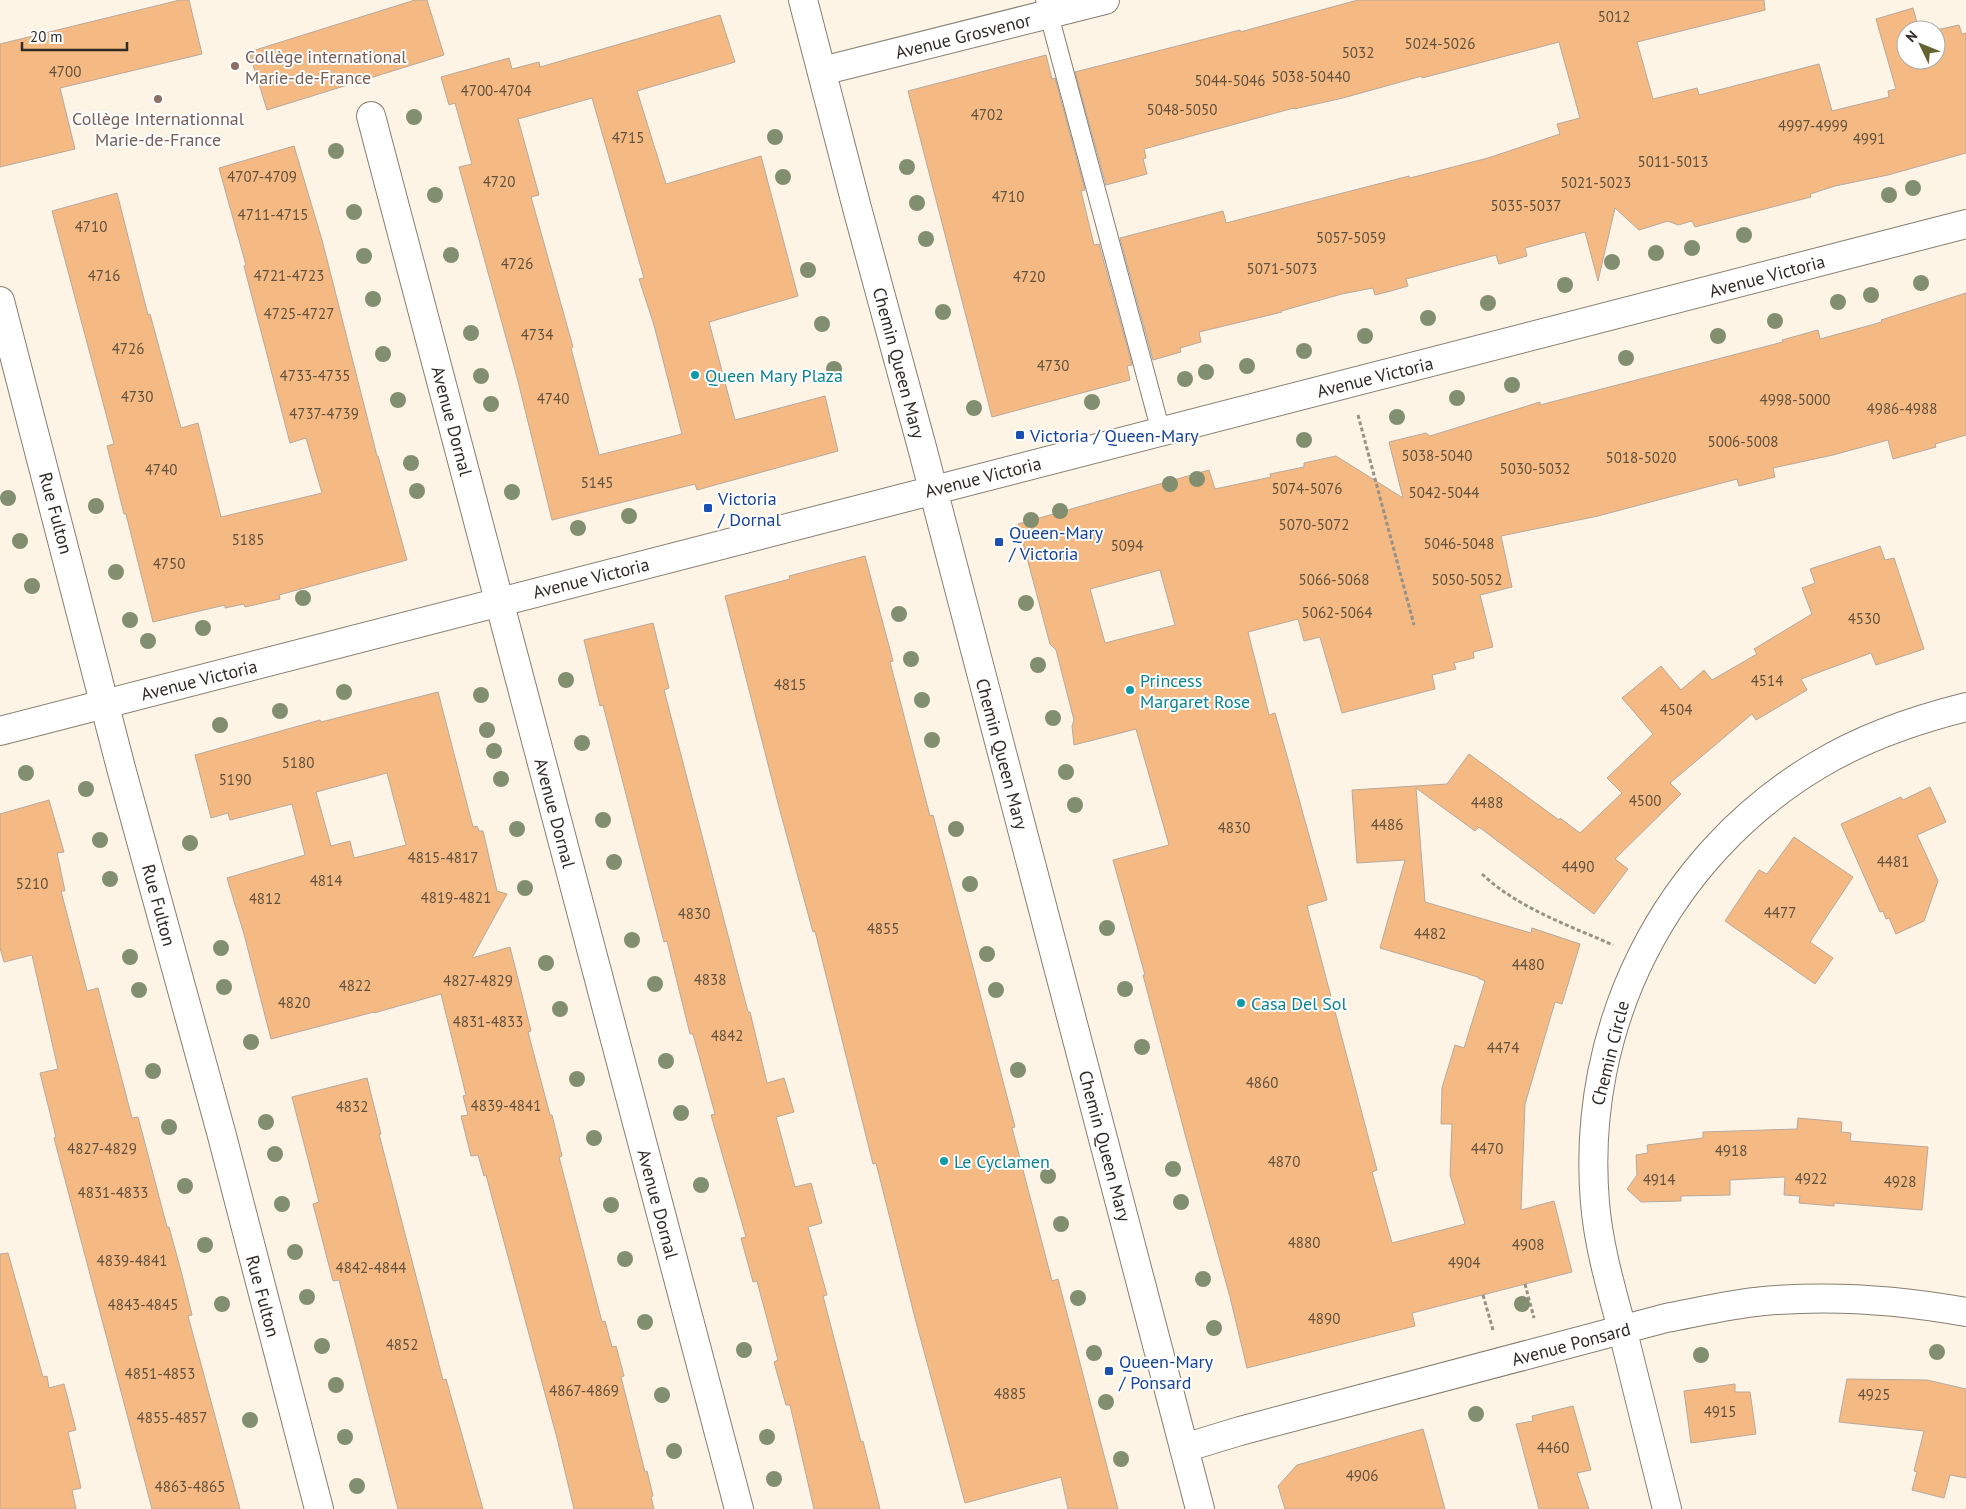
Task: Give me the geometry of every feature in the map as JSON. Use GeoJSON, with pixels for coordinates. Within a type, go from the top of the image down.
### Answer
{"type":"FeatureCollection","features":[{"type":"Feature","properties":{"kind":"street","name":"Chemin Queen Mary"},"geometry":{"type":"LineString","coordinates":[[803,0],[934,490],[1200,1509]]}},
{"type":"Feature","properties":{"kind":"street","name":"Avenue Grosvenor"},"geometry":{"type":"LineString","coordinates":[[822,71],[1047,7],[1105,0]]}},
{"type":"Feature","properties":{"kind":"street","name":"Avenue Dornal"},"geometry":{"type":"LineString","coordinates":[[371,116],[739,1509]]}},
{"type":"Feature","properties":{"kind":"street","name":"Avenue Victoria"},"geometry":{"type":"LineString","coordinates":[[0,731],[1966,224]]}},
{"type":"Feature","properties":{"kind":"street","name":"Rue Fulton"},"geometry":{"type":"LineString","coordinates":[[0,301],[106,704],[121,768],[221,1132],[319,1509]]}},
{"type":"Feature","properties":{"kind":"street","name":"Chemin Circle"},"geometry":{"type":"LineString","coordinates":[[1667,1509],[1608,1280],[1595,1206],[1594,1131],[1596,1107],[1613,1028],[1631,978],[1651,937],[1680,891],[1713,850],[1750,814],[1776,793],[1819,764],[1868,739],[1912,722],[1966,706]]}},
{"type":"Feature","properties":{"kind":"street","name":"Avenue Ponsard"},"geometry":{"type":"LineString","coordinates":[[1184,1448],[1240,1431],[1666,1318],[1730,1306],[1800,1299],[1898,1302],[1966,1312]]}},
{"type":"Feature","properties":{"kind":"lane"},"geometry":{"type":"LineString","coordinates":[[1047,7],[1161,432]]}},
{"type":"Feature","properties":{"kind":"path"},"geometry":{"type":"LineString","coordinates":[[1358,415],[1414,625]]}},
{"type":"Feature","properties":{"kind":"path"},"geometry":{"type":"LineString","coordinates":[[1482,874],[1500,890],[1513,898],[1560,922],[1618,947]]}},
{"type":"Feature","properties":{"kind":"path"},"geometry":{"type":"LineString","coordinates":[[1525,1284],[1534,1318]]}},
{"type":"Feature","properties":{"kind":"path"},"geometry":{"type":"LineString","coordinates":[[1483,1295],[1493,1330]]}},
{"type":"Feature","properties":{"kind":"building"},"geometry":{"type":"Polygon","coordinates":[[[180,0],[189,0],[202,54],[60,88],[75,149],[0,167],[0,44],[180,0]]]}},
{"type":"Feature","properties":{"kind":"building"},"geometry":{"type":"Polygon","coordinates":[[[415,0],[427,0],[444,55],[267,110],[249,52],[415,0]]]}},
{"type":"Feature","properties":{"kind":"building"},"geometry":{"type":"Polygon","coordinates":[[[1358,0],[1764,0],[1765,10],[1637,42],[1653,99],[1697,88],[1699,95],[1819,64],[1832,111],[1889,97],[1888,91],[1896,89],[1876,19],[1913,8],[1916,20],[1896,20],[1896,70],[1946,70],[1946,28],[1959,25],[1962,34],[1966,33],[1966,153],[1888,175],[1835,186],[1810,194],[1811,197],[1695,227],[1692,221],[1678,225],[1668,221],[1639,230],[1615,208],[1598,281],[1585,232],[1525,248],[1527,256],[1499,264],[1496,255],[1406,279],[1408,286],[1391,291],[1375,295],[1373,288],[1342,294],[1282,312],[1199,332],[1201,342],[1180,348],[1181,352],[1153,360],[1120,238],[1223,211],[1226,223],[1409,176],[1410,178],[1488,158],[1560,134],[1557,124],[1580,118],[1559,42],[1343,98],[1294,108],[1144,149],[1146,158],[1143,159],[1147,174],[1106,185],[1075,72],[1240,30],[1240,32],[1358,0]]]}},
{"type":"Feature","properties":{"kind":"building"},"geometry":{"type":"Polygon","coordinates":[[[720,15],[735,62],[637,91],[666,184],[761,156],[798,296],[709,322],[735,420],[825,396],[838,451],[697,490],[695,484],[552,520],[518,381],[459,167],[472,164],[455,103],[449,105],[441,77],[509,58],[512,69],[539,62],[540,67],[720,15]],[[592,98],[518,119],[539,195],[531,197],[573,347],[571,348],[599,455],[682,434],[654,325],[639,279],[644,278],[592,98]]]}},
{"type":"Feature","properties":{"kind":"building"},"geometry":{"type":"Polygon","coordinates":[[[1046,55],[1052,79],[1055,78],[1085,190],[1081,191],[1094,245],[1099,244],[1132,365],[1127,366],[1130,380],[992,417],[908,91],[1046,55]]]}},
{"type":"Feature","properties":{"kind":"building"},"geometry":{"type":"Polygon","coordinates":[[[294,146],[322,240],[377,456],[407,560],[279,595],[280,599],[245,607],[244,604],[225,608],[225,605],[153,622],[107,446],[114,444],[52,211],[117,193],[148,315],[150,314],[181,428],[198,423],[221,517],[322,493],[306,438],[290,443],[244,266],[246,265],[219,168],[294,146]]]}},
{"type":"Feature","properties":{"kind":"building"},"geometry":{"type":"Polygon","coordinates":[[[1966,293],[1966,435],[1935,444],[1936,447],[1893,459],[1888,440],[1833,455],[1773,468],[1775,477],[1739,486],[1737,479],[1598,516],[1501,536],[1512,587],[1480,595],[1493,647],[1473,652],[1474,658],[1454,663],[1456,669],[1432,675],[1435,689],[1342,713],[1320,637],[1304,641],[1298,619],[1248,632],[1269,715],[1275,713],[1327,900],[1307,906],[1377,1170],[1372,1172],[1392,1243],[1465,1224],[1450,1175],[1452,1124],[1441,1124],[1442,1088],[1455,1045],[1464,1048],[1485,981],[1478,977],[1380,948],[1405,860],[1357,863],[1352,790],[1447,784],[1469,754],[1559,820],[1560,818],[1580,833],[1622,793],[1607,778],[1653,734],[1622,698],[1661,666],[1681,690],[1704,670],[1712,680],[1757,654],[1754,649],[1812,614],[1802,588],[1815,583],[1810,569],[1880,546],[1885,560],[1894,558],[1924,649],[1876,665],[1871,653],[1801,679],[1807,690],[1756,720],[1752,714],[1670,783],[1681,794],[1615,859],[1628,869],[1594,914],[1479,827],[1475,831],[1416,788],[1425,902],[1531,933],[1532,928],[1580,944],[1562,1004],[1555,1002],[1525,1104],[1521,1210],[1554,1201],[1572,1272],[1412,1313],[1415,1326],[1247,1368],[1230,1297],[1113,860],[1169,845],[1136,729],[1074,745],[1072,726],[1074,720],[1056,650],[1050,644],[1018,524],[1209,470],[1215,489],[1271,477],[1270,474],[1304,467],[1304,463],[1336,456],[1403,498],[1389,442],[1426,433],[1430,436],[1540,402],[1540,405],[1783,342],[1782,340],[1818,330],[1820,339],[1882,322],[1881,320],[1966,293]],[[1160,570],[1090,589],[1105,643],[1175,625],[1160,570]]]}},
{"type":"Feature","properties":{"kind":"building"},"geometry":{"type":"Polygon","coordinates":[[[865,556],[893,661],[890,662],[930,816],[933,815],[1015,1127],[1012,1128],[1052,1281],[1058,1279],[1118,1509],[1068,1509],[1061,1477],[965,1503],[915,1318],[876,1163],[873,1164],[815,931],[813,932],[779,807],[725,596],[790,579],[789,576],[865,556]]]}},
{"type":"Feature","properties":{"kind":"building"},"geometry":{"type":"Polygon","coordinates":[[[653,623],[669,688],[664,690],[748,1012],[750,1012],[767,1083],[784,1078],[794,1112],[776,1117],[795,1187],[811,1183],[822,1223],[808,1227],[827,1295],[823,1296],[880,1509],[814,1509],[790,1405],[786,1405],[774,1362],[778,1360],[757,1281],[753,1282],[741,1238],[746,1237],[711,1115],[715,1114],[693,1034],[690,1034],[667,941],[664,942],[603,705],[600,706],[584,640],[653,623]]]}},
{"type":"Feature","properties":{"kind":"building"},"geometry":{"type":"Polygon","coordinates":[[[438,692],[473,827],[477,826],[479,831],[483,831],[497,891],[507,894],[472,958],[510,947],[531,1031],[528,1032],[562,1156],[559,1157],[602,1322],[605,1321],[612,1347],[616,1346],[624,1376],[621,1377],[645,1472],[647,1471],[654,1509],[574,1509],[557,1438],[486,1175],[484,1176],[478,1155],[471,1156],[461,1116],[468,1115],[463,1096],[466,1095],[441,994],[271,1039],[244,934],[227,878],[305,855],[292,804],[230,820],[228,813],[211,818],[195,755],[320,720],[321,722],[438,692]],[[387,773],[316,792],[331,846],[350,841],[354,858],[406,845],[387,773]]]}},
{"type":"Feature","properties":{"kind":"building"},"geometry":{"type":"Polygon","coordinates":[[[1930,787],[1946,822],[1917,835],[1938,881],[1924,921],[1896,934],[1889,918],[1886,919],[1883,911],[1880,912],[1841,824],[1901,797],[1903,800],[1930,787]]]}},
{"type":"Feature","properties":{"kind":"building"},"geometry":{"type":"Polygon","coordinates":[[[49,800],[64,852],[57,853],[65,891],[61,891],[87,991],[98,988],[132,1118],[138,1117],[167,1227],[169,1227],[181,1271],[192,1315],[188,1316],[240,1509],[152,1509],[54,1138],[56,1137],[40,1073],[58,1069],[32,955],[4,962],[0,948],[0,814],[49,800]]]}},
{"type":"Feature","properties":{"kind":"building"},"geometry":{"type":"Polygon","coordinates":[[[1794,837],[1853,877],[1810,942],[1833,958],[1815,984],[1725,921],[1759,870],[1767,874],[1794,837]]]}},
{"type":"Feature","properties":{"kind":"building"},"geometry":{"type":"Polygon","coordinates":[[[367,1078],[381,1134],[379,1134],[443,1380],[446,1379],[483,1509],[398,1509],[339,1280],[333,1281],[313,1204],[319,1202],[292,1097],[367,1078]]]}},
{"type":"Feature","properties":{"kind":"building"},"geometry":{"type":"Polygon","coordinates":[[[1798,1118],[1842,1122],[1841,1132],[1851,1133],[1850,1141],[1928,1147],[1922,1210],[1834,1203],[1834,1206],[1799,1203],[1800,1196],[1784,1195],[1785,1177],[1730,1180],[1730,1195],[1681,1196],[1681,1201],[1641,1202],[1627,1189],[1637,1175],[1636,1155],[1648,1153],[1647,1145],[1703,1138],[1703,1132],[1797,1129],[1798,1118]]]}},
{"type":"Feature","properties":{"kind":"building"},"geometry":{"type":"Polygon","coordinates":[[[8,1253],[43,1377],[47,1376],[49,1388],[64,1384],[76,1430],[68,1432],[81,1488],[72,1490],[76,1509],[0,1509],[0,1254],[8,1253]]]}},
{"type":"Feature","properties":{"kind":"building"},"geometry":{"type":"Polygon","coordinates":[[[1847,1379],[1927,1380],[1966,1389],[1966,1478],[1950,1475],[1944,1498],[1912,1490],[1917,1472],[1914,1471],[1924,1431],[1839,1422],[1847,1379]]]}},
{"type":"Feature","properties":{"kind":"building"},"geometry":{"type":"Polygon","coordinates":[[[1735,1384],[1735,1392],[1750,1392],[1756,1434],[1691,1443],[1684,1391],[1735,1384]]]}},
{"type":"Feature","properties":{"kind":"building"},"geometry":{"type":"Polygon","coordinates":[[[1573,1406],[1591,1470],[1577,1473],[1589,1509],[1539,1509],[1516,1424],[1533,1421],[1532,1416],[1573,1406]]]}},
{"type":"Feature","properties":{"kind":"building"},"geometry":{"type":"Polygon","coordinates":[[[1423,1429],[1445,1509],[1285,1509],[1278,1486],[1297,1465],[1423,1429]]]}},
{"type":"Feature","properties":{"kind":"place","name":"Collège international Marie-de-France"},"geometry":{"type":"Point","coordinates":[235,66]}},
{"type":"Feature","properties":{"kind":"place","name":"Collège Internationnal Marie-de-France"},"geometry":{"type":"Point","coordinates":[158,99]}},
{"type":"Feature","properties":{"kind":"place","name":"Queen Mary Plaza"},"geometry":{"type":"Point","coordinates":[695,375]}},
{"type":"Feature","properties":{"kind":"place","name":"Victoria / Queen-Mary"},"geometry":{"type":"Point","coordinates":[1020,435]}},
{"type":"Feature","properties":{"kind":"place","name":"Victoria / Dornal"},"geometry":{"type":"Point","coordinates":[708,508]}},
{"type":"Feature","properties":{"kind":"place","name":"Queen-Mary / Victoria"},"geometry":{"type":"Point","coordinates":[999,542]}},
{"type":"Feature","properties":{"kind":"place","name":"Princess Margaret Rose"},"geometry":{"type":"Point","coordinates":[1130,690]}},
{"type":"Feature","properties":{"kind":"place","name":"Casa Del Sol"},"geometry":{"type":"Point","coordinates":[1241,1003]}},
{"type":"Feature","properties":{"kind":"place","name":"Le Cyclamen"},"geometry":{"type":"Point","coordinates":[944,1161]}},
{"type":"Feature","properties":{"kind":"place","name":"Queen-Mary / Ponsard"},"geometry":{"type":"Point","coordinates":[1109,1371]}}]}
